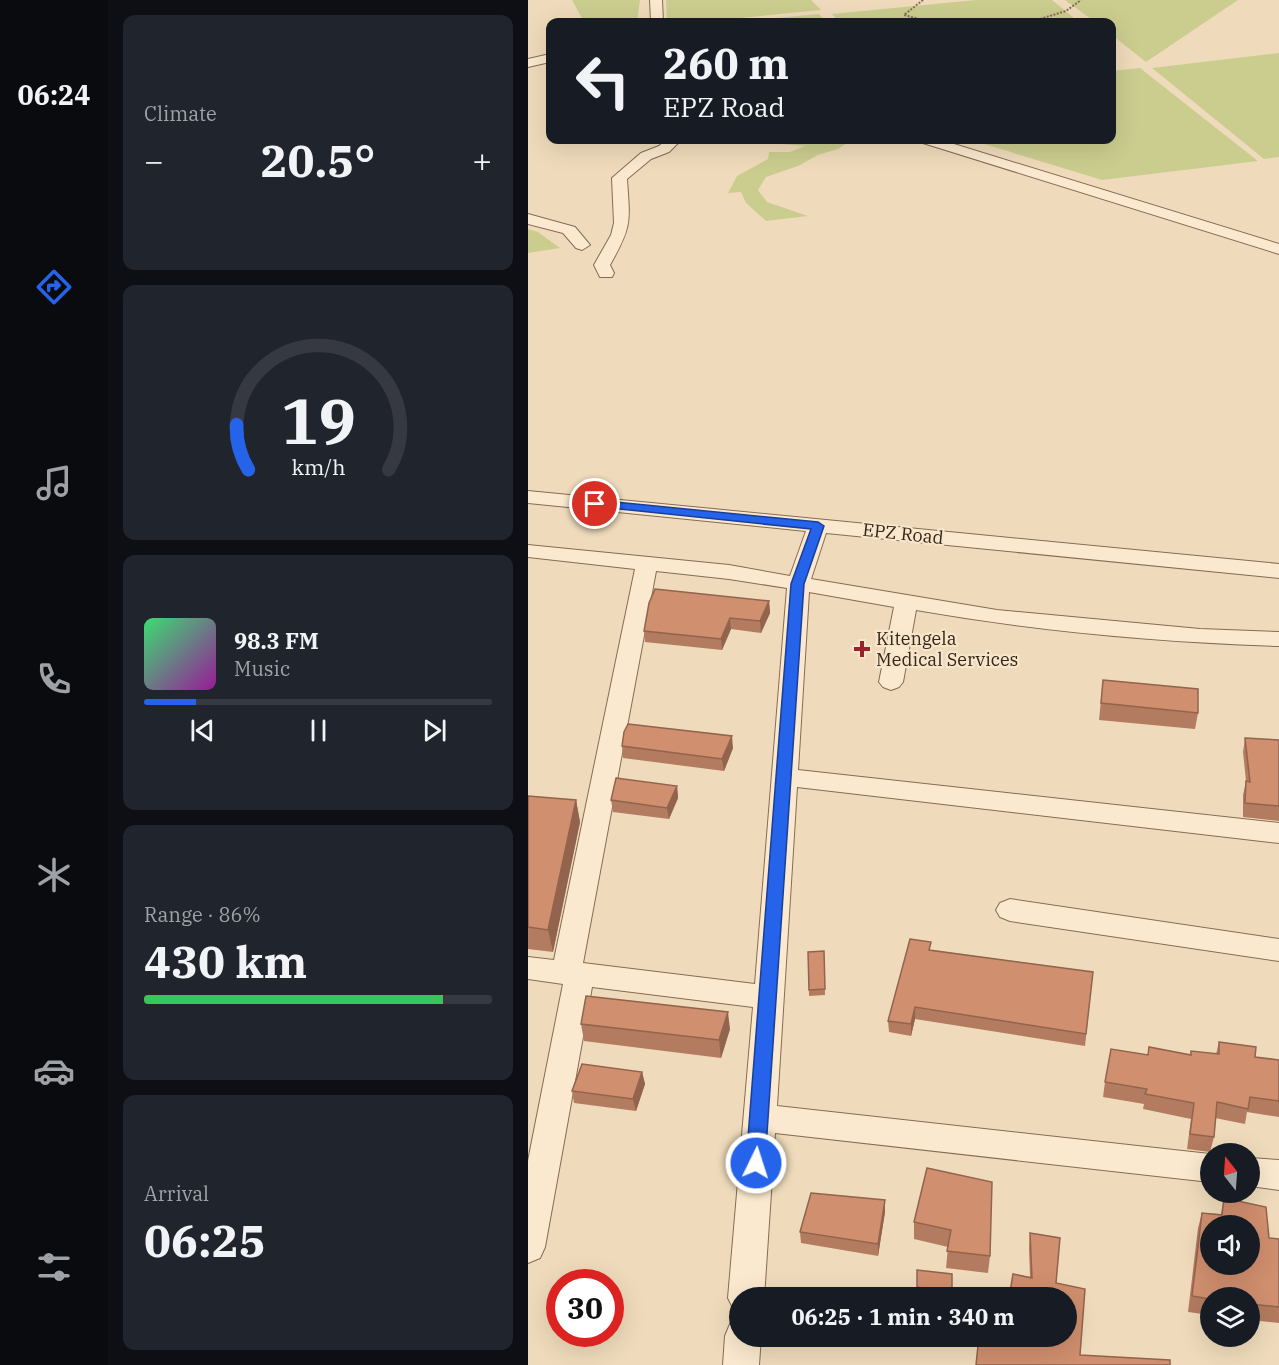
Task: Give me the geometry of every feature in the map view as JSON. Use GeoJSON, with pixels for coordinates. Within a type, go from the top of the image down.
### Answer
{"type":"FeatureCollection","features":[{"type":"Feature","properties":{"kind":"street"},"geometry":{"type":"LineString","coordinates":[[656,0],[657,18]]}},
{"type":"Feature","properties":{"kind":"street"},"geometry":{"type":"LineString","coordinates":[[528,63],[546,59]]}},
{"type":"Feature","properties":{"kind":"street"},"geometry":{"type":"LineString","coordinates":[[606,273],[602,265],[619,235],[622,223],[619,178],[646,156],[664,149],[670,144]]}},
{"type":"Feature","properties":{"kind":"street"},"geometry":{"type":"LineString","coordinates":[[941,144],[1279,249]]}},
{"type":"Feature","properties":{"kind":"street"},"geometry":{"type":"LineString","coordinates":[[528,219],[568,230],[582,245]]}},
{"type":"Feature","properties":{"kind":"street","name":"EPZ Road"},"geometry":{"type":"LineString","coordinates":[[528,497],[1279,571]]}},
{"type":"Feature","properties":{"kind":"street"},"geometry":{"type":"LineString","coordinates":[[747,1287],[798,584],[818,526]]}},
{"type":"Feature","properties":{"kind":"street"},"geometry":{"type":"LineString","coordinates":[[528,551],[729,572],[997,617],[1200,636],[1279,639]]}},
{"type":"Feature","properties":{"kind":"street"},"geometry":{"type":"LineString","coordinates":[[528,1247],[573,974],[647,563]]}},
{"type":"Feature","properties":{"kind":"street"},"geometry":{"type":"LineString","coordinates":[[891,682],[906,602]]}},
{"type":"Feature","properties":{"kind":"street"},"geometry":{"type":"LineString","coordinates":[[785,777],[1279,833]]}},
{"type":"Feature","properties":{"kind":"street"},"geometry":{"type":"LineString","coordinates":[[1010,910],[1279,950]]}},
{"type":"Feature","properties":{"kind":"street"},"geometry":{"type":"LineString","coordinates":[[528,968],[769,997]]}},
{"type":"Feature","properties":{"kind":"street"},"geometry":{"type":"LineString","coordinates":[[759,1118],[1200,1167]]}},
{"type":"Feature","properties":{"kind":"street"},"geometry":{"type":"LineString","coordinates":[[1260,1173],[1279,1175]]}},
{"type":"Feature","properties":{"kind":"street"},"geometry":{"type":"LineString","coordinates":[[741,1365],[742,1347]]}},
{"type":"Feature","properties":{"kind":"path"},"geometry":{"type":"LineString","coordinates":[[915,18],[904,15],[923,0]]}},
{"type":"Feature","properties":{"kind":"path"},"geometry":{"type":"LineString","coordinates":[[1043,18],[1066,11],[1081,0]]}},
{"type":"Feature","properties":{"kind":"green space"},"geometry":{"type":"Polygon","coordinates":[[[572,0],[640,0],[638,18],[582,18],[572,0]]]}},
{"type":"Feature","properties":{"kind":"green space"},"geometry":{"type":"Polygon","coordinates":[[[666,0],[811,0],[821,10],[740,18],[667,18],[666,0]]]}},
{"type":"Feature","properties":{"kind":"green space"},"geometry":{"type":"Polygon","coordinates":[[[976,0],[1052,0],[1074,18],[836,18],[832,14],[976,0]]]}},
{"type":"Feature","properties":{"kind":"green space"},"geometry":{"type":"Polygon","coordinates":[[[1065,0],[1238,0],[1146,62],[1116,38],[1116,18],[1090,18],[1065,0]]]}},
{"type":"Feature","properties":{"kind":"green space"},"geometry":{"type":"Polygon","coordinates":[[[819,14],[822,18],[776,18],[819,14]]]}},
{"type":"Feature","properties":{"kind":"green space"},"geometry":{"type":"Polygon","coordinates":[[[1279,53],[1279,157],[1264,159],[1152,68],[1279,53]]]}},
{"type":"Feature","properties":{"kind":"green space"},"geometry":{"type":"Polygon","coordinates":[[[1140,68],[1258,161],[1102,180],[984,144],[1116,144],[1116,71],[1140,68]]]}},
{"type":"Feature","properties":{"kind":"green space"},"geometry":{"type":"Polygon","coordinates":[[[780,144],[846,144],[798,166],[766,177],[758,190],[767,202],[808,216],[766,221],[746,203],[741,192],[728,193],[737,176],[768,159],[769,152],[790,152],[805,146],[780,144]]]}},
{"type":"Feature","properties":{"kind":"green space"},"geometry":{"type":"Polygon","coordinates":[[[528,229],[538,232],[560,248],[528,253],[528,229]]]}},
{"type":"Feature","properties":{"kind":"building"},"geometry":{"type":"Polygon","coordinates":[[[655,589],[769,601],[760,621],[730,618],[721,639],[644,631],[649,603],[655,589]]]}},
{"type":"Feature","properties":{"kind":"building"},"geometry":{"type":"Polygon","coordinates":[[[1103,680],[1198,689],[1198,713],[1101,703],[1103,680]]]}},
{"type":"Feature","properties":{"kind":"building"},"geometry":{"type":"Polygon","coordinates":[[[628,724],[732,736],[722,759],[622,746],[628,724]]]}},
{"type":"Feature","properties":{"kind":"building"},"geometry":{"type":"Polygon","coordinates":[[[1245,738],[1279,740],[1279,806],[1245,803],[1246,781],[1250,782],[1245,738]]]}},
{"type":"Feature","properties":{"kind":"building"},"geometry":{"type":"Polygon","coordinates":[[[616,778],[677,786],[667,808],[611,800],[616,778]]]}},
{"type":"Feature","properties":{"kind":"building"},"geometry":{"type":"Polygon","coordinates":[[[528,796],[576,800],[548,930],[528,927],[528,796]]]}},
{"type":"Feature","properties":{"kind":"building"},"geometry":{"type":"Polygon","coordinates":[[[910,939],[931,942],[929,950],[1093,972],[1086,1034],[915,1007],[911,1024],[888,1021],[910,939]]]}},
{"type":"Feature","properties":{"kind":"building"},"geometry":{"type":"Polygon","coordinates":[[[824,951],[825,989],[809,990],[808,952],[824,951]]]}},
{"type":"Feature","properties":{"kind":"building"},"geometry":{"type":"Polygon","coordinates":[[[586,996],[728,1012],[719,1040],[581,1024],[586,996]]]}},
{"type":"Feature","properties":{"kind":"building"},"geometry":{"type":"Polygon","coordinates":[[[1219,1042],[1256,1047],[1255,1057],[1279,1060],[1279,1101],[1250,1097],[1248,1109],[1217,1102],[1214,1137],[1190,1134],[1194,1103],[1145,1094],[1147,1089],[1105,1082],[1111,1049],[1148,1055],[1149,1047],[1191,1055],[1191,1051],[1219,1054],[1219,1042]]]}},
{"type":"Feature","properties":{"kind":"building"},"geometry":{"type":"Polygon","coordinates":[[[582,1064],[642,1072],[633,1099],[572,1091],[582,1064]]]}},
{"type":"Feature","properties":{"kind":"building"},"geometry":{"type":"Polygon","coordinates":[[[927,1168],[992,1182],[990,1256],[947,1251],[951,1230],[914,1222],[927,1168]]]}},
{"type":"Feature","properties":{"kind":"building"},"geometry":{"type":"Polygon","coordinates":[[[811,1193],[885,1200],[878,1244],[800,1232],[811,1193]]]}},
{"type":"Feature","properties":{"kind":"building"},"geometry":{"type":"Polygon","coordinates":[[[1223,1203],[1247,1203],[1266,1207],[1269,1238],[1279,1239],[1279,1307],[1260,1305],[1260,1287],[1200,1287],[1200,1297],[1192,1296],[1200,1230],[1200,1275],[1260,1275],[1260,1215],[1222,1215],[1223,1203]]]}},
{"type":"Feature","properties":{"kind":"building"},"geometry":{"type":"Polygon","coordinates":[[[1030,1233],[1060,1238],[1056,1283],[1075,1287],[1011,1287],[1013,1274],[1032,1278],[1030,1233]]]}},
{"type":"Feature","properties":{"kind":"building"},"geometry":{"type":"Polygon","coordinates":[[[917,1270],[952,1274],[952,1287],[917,1287],[917,1270]]]}},
{"type":"Feature","properties":{"kind":"building"},"geometry":{"type":"Polygon","coordinates":[[[1077,1287],[1085,1289],[1080,1355],[1170,1360],[1170,1365],[976,1365],[978,1347],[1077,1347],[1077,1287]]]}},
{"type":"Feature","properties":{"kind":"place","name":"Kitengela Medical Services"},"geometry":{"type":"Point","coordinates":[862,649]}},
{"type":"Feature","properties":{"kind":"route"},"geometry":{"type":"LineString","coordinates":[[595,504],[818,526],[798,584],[756,1163]]}}]}
